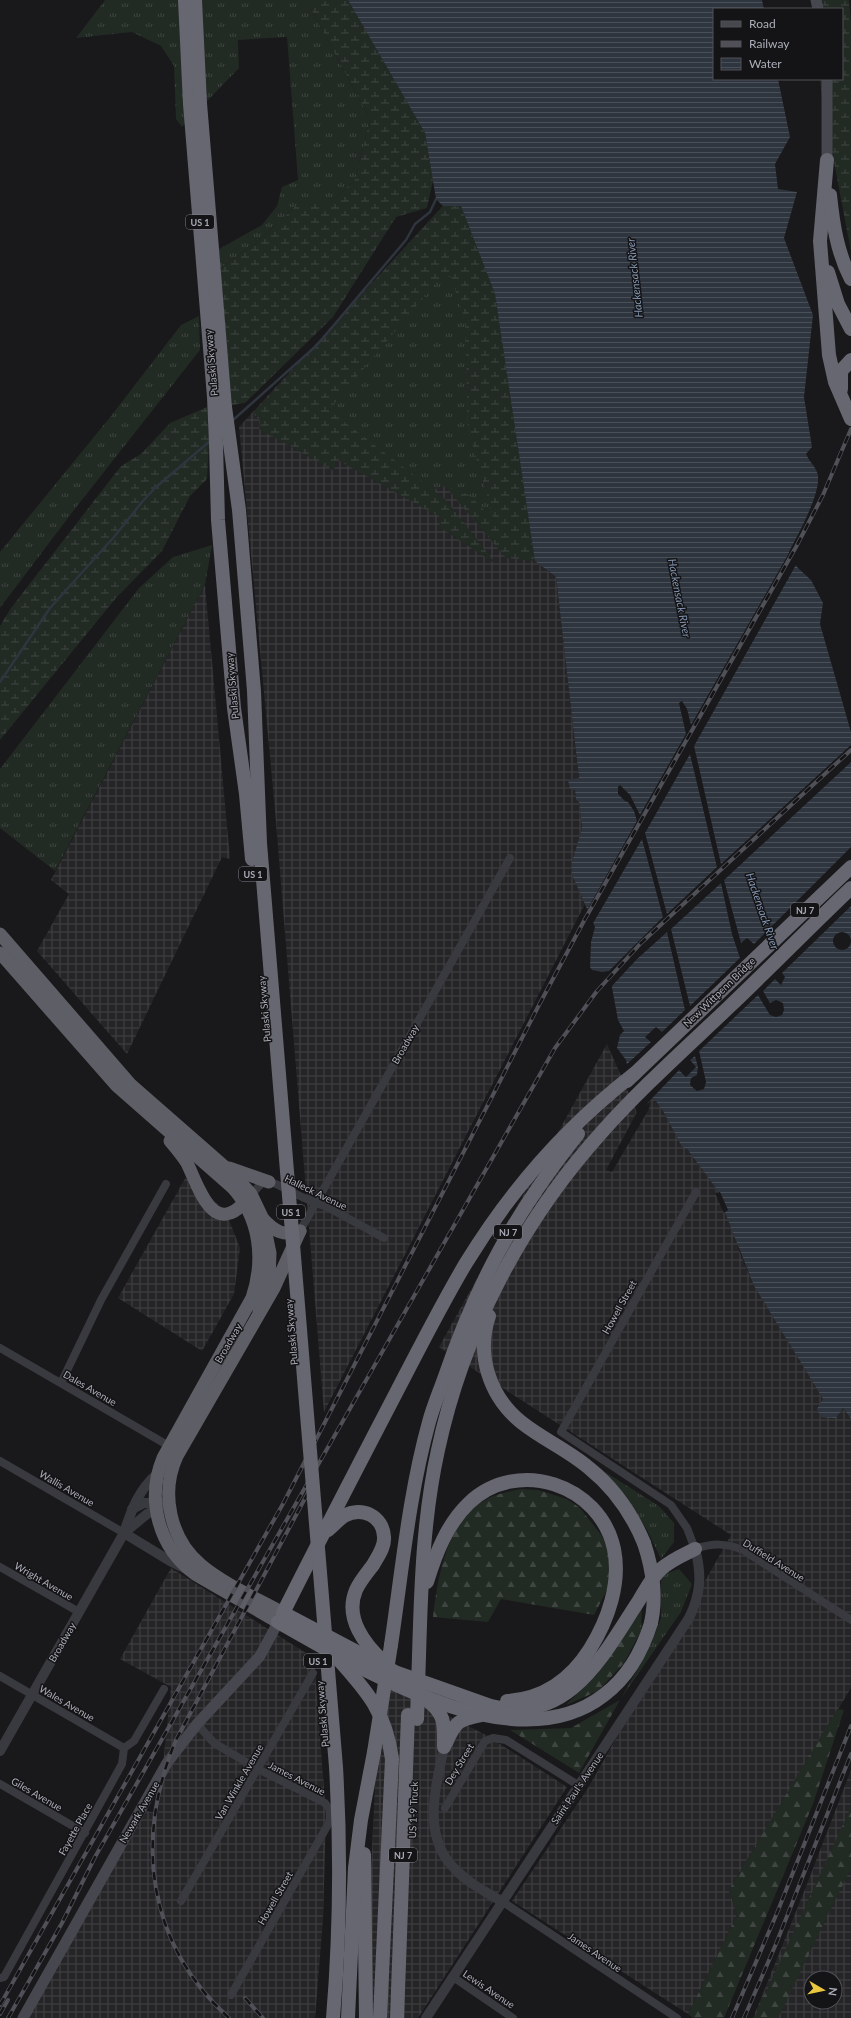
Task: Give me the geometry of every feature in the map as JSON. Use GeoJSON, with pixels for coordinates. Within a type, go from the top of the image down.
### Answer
{"type":"FeatureCollection","features":[{"type":"Feature","properties":{"kind":"highway","name":"Pulaski Skyway"},"geometry":{"type":"LineString","coordinates":[[184,0],[190,104],[214,397],[219,535],[234,708],[250,836],[328,1781],[331,1845],[331,1909],[324,2018]]}},
{"type":"Feature","properties":{"kind":"highway","name":"Pulaski Skyway"},"geometry":{"type":"LineString","coordinates":[[194,0],[200,103],[225,407],[238,495],[254,683],[261,851],[336,1767],[340,1845],[340,1895],[333,2018]]}},
{"type":"Feature","properties":{"kind":"highway"},"geometry":{"type":"LineString","coordinates":[[827,160],[834,227],[840,252],[851,279]]}},
{"type":"Feature","properties":{"kind":"highway"},"geometry":{"type":"LineString","coordinates":[[827,160],[824,231],[827,266],[838,304],[851,329]]}},
{"type":"Feature","properties":{"kind":"highway"},"geometry":{"type":"LineString","coordinates":[[827,160],[821,225],[822,274],[831,367],[835,382],[851,419]]}},
{"type":"Feature","properties":{"kind":"highway"},"geometry":{"type":"LineString","coordinates":[[842,398],[842,371],[851,360]]}},
{"type":"Feature","properties":{"kind":"highway","name":"New Wittpenn Bridge"},"geometry":{"type":"LineString","coordinates":[[415,1546],[421,1454],[433,1406],[470,1307],[507,1234],[550,1169],[579,1133],[607,1102],[634,1074],[851,867]]}},
{"type":"Feature","properties":{"kind":"highway","name":"New Wittpenn Bridge"},"geometry":{"type":"LineString","coordinates":[[504,1274],[528,1230],[560,1183],[590,1146],[619,1114],[851,888]]}},
{"type":"Feature","properties":{"kind":"highway"},"geometry":{"type":"LineString","coordinates":[[812,927],[851,896]]}},
{"type":"Feature","properties":{"kind":"highway"},"geometry":{"type":"LineString","coordinates":[[0,934],[131,1085],[223,1166],[263,1219],[280,1233],[290,1234],[300,1231]]}},
{"type":"Feature","properties":{"kind":"highway"},"geometry":{"type":"LineString","coordinates":[[0,953],[108,1076],[150,1116],[247,1198]]}},
{"type":"Feature","properties":{"kind":"highway"},"geometry":{"type":"LineString","coordinates":[[281,1618],[336,1507],[466,1263],[506,1205],[561,1140],[602,1098],[634,1074]]}},
{"type":"Feature","properties":{"kind":"highway"},"geometry":{"type":"LineString","coordinates":[[150,1116],[184,1159],[208,1206],[214,1211],[226,1214],[236,1210],[247,1198]]}},
{"type":"Feature","properties":{"kind":"highway"},"geometry":{"type":"LineString","coordinates":[[223,1166],[269,1182]]}},
{"type":"Feature","properties":{"kind":"highway","name":"Broadway"},"geometry":{"type":"LineString","coordinates":[[157,1474],[169,1446],[242,1319],[255,1291],[259,1265],[259,1246],[247,1198]]}},
{"type":"Feature","properties":{"kind":"highway"},"geometry":{"type":"LineString","coordinates":[[259,1311],[266,1296],[270,1268],[270,1246],[263,1219]]}},
{"type":"Feature","properties":{"kind":"highway"},"geometry":{"type":"LineString","coordinates":[[259,1311],[274,1288],[300,1231]]}},
{"type":"Feature","properties":{"kind":"highway"},"geometry":{"type":"LineString","coordinates":[[281,1618],[332,1652],[391,1683],[421,1696],[508,1720],[536,1721],[564,1716],[588,1706],[612,1688],[626,1673],[641,1650],[650,1623],[654,1603],[654,1588],[650,1561],[644,1543],[628,1512],[605,1482],[588,1467],[517,1419],[502,1402],[490,1380],[485,1364],[484,1346],[486,1328],[504,1274]]}},
{"type":"Feature","properties":{"kind":"highway","name":"NJ 7"},"geometry":{"type":"LineString","coordinates":[[397,2018],[393,1995],[412,1717],[415,1655],[415,1546],[450,1402],[462,1366],[484,1311],[504,1274]]}},
{"type":"Feature","properties":{"kind":"highway","name":"Broadway"},"geometry":{"type":"LineString","coordinates":[[259,1311],[177,1456],[170,1477],[169,1504],[178,1534],[188,1551],[197,1561],[216,1576],[281,1618]]}},
{"type":"Feature","properties":{"kind":"highway"},"geometry":{"type":"LineString","coordinates":[[157,1474],[156,1506],[159,1522],[167,1544],[177,1558],[191,1571],[281,1618],[395,1672],[499,1708],[527,1708],[546,1703],[568,1692],[584,1679],[597,1664],[657,1573],[672,1561],[695,1550]]}},
{"type":"Feature","properties":{"kind":"highway"},"geometry":{"type":"LineString","coordinates":[[415,1655],[421,1603],[433,1561],[447,1532],[470,1502],[494,1486],[514,1480],[529,1479],[561,1486],[587,1503],[605,1525],[612,1540],[615,1554],[616,1569],[614,1591],[603,1625],[581,1662],[560,1682],[536,1695],[515,1700],[478,1700]]}},
{"type":"Feature","properties":{"kind":"highway"},"geometry":{"type":"LineString","coordinates":[[324,1533],[344,1517],[356,1512],[364,1512],[374,1516],[381,1523],[384,1537],[383,1548],[356,1591],[353,1608],[354,1620],[363,1641],[395,1672]]}},
{"type":"Feature","properties":{"kind":"highway"},"geometry":{"type":"LineString","coordinates":[[366,2018],[364,1854],[368,1792],[391,1645],[415,1546]]}},
{"type":"Feature","properties":{"kind":"highway","name":"NJ 7"},"geometry":{"type":"LineString","coordinates":[[415,1546],[421,1603]]}},
{"type":"Feature","properties":{"kind":"highway"},"geometry":{"type":"LineString","coordinates":[[332,1652],[373,1700],[386,1729],[392,1766],[389,1842],[393,1995],[387,2018]]}},
{"type":"Feature","properties":{"kind":"highway"},"geometry":{"type":"LineString","coordinates":[[421,1696],[439,1710],[443,1717],[444,1747]]}},
{"type":"Feature","properties":{"kind":"highway"},"geometry":{"type":"LineString","coordinates":[[444,1747],[456,1723],[463,1719],[482,1714]]}},
{"type":"Feature","properties":{"kind":"highway"},"geometry":{"type":"LineString","coordinates":[[348,2018],[354,1880],[361,1820],[368,1792]]}},
{"type":"Feature","properties":{"kind":"highway"},"geometry":{"type":"LineString","coordinates":[[380,2018],[393,1995]]}},
{"type":"Feature","properties":{"kind":"highway"},"geometry":{"type":"LineString","coordinates":[[393,1995],[405,2018]]}},
{"type":"Feature","properties":{"kind":"main road"},"geometry":{"type":"LineString","coordinates":[[827,80],[827,160]]}},
{"type":"Feature","properties":{"kind":"main road","name":"Newark Avenue"},"geometry":{"type":"LineString","coordinates":[[23,2018],[167,1763],[197,1724],[256,1660],[281,1618]]}},
{"type":"Feature","properties":{"kind":"street","name":"Broadway"},"geometry":{"type":"LineString","coordinates":[[300,1231],[510,858]]}},
{"type":"Feature","properties":{"kind":"street","name":"Halleck Avenue"},"geometry":{"type":"LineString","coordinates":[[247,1198],[260,1185],[269,1182],[315,1202],[384,1238]]}},
{"type":"Feature","properties":{"kind":"street"},"geometry":{"type":"LineString","coordinates":[[61,1383],[101,1300],[166,1184]]}},
{"type":"Feature","properties":{"kind":"street","name":"Howell Street"},"geometry":{"type":"LineString","coordinates":[[695,1550],[687,1528],[671,1505],[561,1432],[696,1192]]}},
{"type":"Feature","properties":{"kind":"street","name":"Dales Avenue"},"geometry":{"type":"LineString","coordinates":[[0,1348],[169,1446]]}},
{"type":"Feature","properties":{"kind":"street","name":"Wallis Avenue"},"geometry":{"type":"LineString","coordinates":[[0,1461],[124,1533]]}},
{"type":"Feature","properties":{"kind":"street","name":"Broadway"},"geometry":{"type":"LineString","coordinates":[[0,1751],[124,1533],[132,1509],[147,1482],[157,1474]]}},
{"type":"Feature","properties":{"kind":"street"},"geometry":{"type":"LineString","coordinates":[[132,1509],[141,1504],[156,1506],[169,1504]]}},
{"type":"Feature","properties":{"kind":"street","name":"Broadway"},"geometry":{"type":"LineString","coordinates":[[124,1533],[156,1506]]}},
{"type":"Feature","properties":{"kind":"street"},"geometry":{"type":"LineString","coordinates":[[124,1533],[170,1562],[191,1571]]}},
{"type":"Feature","properties":{"kind":"street","name":"Duffield Avenue"},"geometry":{"type":"LineString","coordinates":[[695,1550],[719,1544],[744,1550],[851,1620]]}},
{"type":"Feature","properties":{"kind":"street","name":"Saint Paul's Avenue"},"geometry":{"type":"LineString","coordinates":[[426,2018],[689,1618],[697,1598],[700,1579],[695,1550]]}},
{"type":"Feature","properties":{"kind":"street","name":"Wright Avenue"},"geometry":{"type":"LineString","coordinates":[[0,1567],[79,1612]]}},
{"type":"Feature","properties":{"kind":"street","name":"Van Winkle Avenue"},"geometry":{"type":"LineString","coordinates":[[181,1900],[313,1673]]}},
{"type":"Feature","properties":{"kind":"street","name":"Wales Avenue"},"geometry":{"type":"LineString","coordinates":[[0,1676],[124,1748]]}},
{"type":"Feature","properties":{"kind":"street"},"geometry":{"type":"LineString","coordinates":[[124,1748],[134,1741],[164,1689]]}},
{"type":"Feature","properties":{"kind":"street","name":"James Avenue"},"geometry":{"type":"LineString","coordinates":[[197,1724],[214,1743],[258,1769],[325,1803],[330,1810]]}},
{"type":"Feature","properties":{"kind":"street","name":"Dey Street"},"geometry":{"type":"LineString","coordinates":[[445,1808],[485,1741],[496,1737],[506,1740],[578,1785]]}},
{"type":"Feature","properties":{"kind":"street"},"geometry":{"type":"LineString","coordinates":[[444,1747],[433,1808],[435,1829],[440,1849],[447,1861],[460,1874],[502,1902]]}},
{"type":"Feature","properties":{"kind":"street","name":"Fayette Place"},"geometry":{"type":"LineString","coordinates":[[0,1978],[4,1977],[85,1833],[122,1764],[124,1748]]}},
{"type":"Feature","properties":{"kind":"street","name":"Giles Avenue"},"geometry":{"type":"LineString","coordinates":[[0,1784],[85,1833]]}},
{"type":"Feature","properties":{"kind":"street","name":"Howell Street"},"geometry":{"type":"LineString","coordinates":[[231,1995],[330,1821],[330,1810]]}},
{"type":"Feature","properties":{"kind":"street","name":"James Avenue"},"geometry":{"type":"LineString","coordinates":[[502,1902],[677,2018]]}},
{"type":"Feature","properties":{"kind":"street","name":"Lewis Avenue"},"geometry":{"type":"LineString","coordinates":[[453,1977],[513,2018]]}},
{"type":"Feature","properties":{"kind":"shaded area"},"geometry":{"type":"Polygon","coordinates":[[[443,206],[495,294],[535,561],[556,577],[579,779],[568,780],[575,790],[576,800],[579,802],[582,828],[571,865],[572,875],[585,904],[324,1412],[275,810],[239,427],[443,206]]]}},
{"type":"Feature","properties":{"kind":"shaded area"},"geometry":{"type":"Polygon","coordinates":[[[205,585],[230,859],[222,857],[127,1054],[37,951],[69,894],[51,880],[205,585]]]}},
{"type":"Feature","properties":{"kind":"shaded area"},"geometry":{"type":"Polygon","coordinates":[[[607,1044],[637,1112],[606,1170],[612,1172],[649,1109],[650,1101],[653,1098],[658,1098],[663,1111],[682,1147],[687,1149],[715,1187],[739,1244],[738,1248],[754,1286],[823,1399],[842,1407],[851,1419],[851,1688],[729,1890],[737,1915],[688,2014],[512,1901],[588,1788],[731,1535],[439,1347],[607,1044]]]}},
{"type":"Feature","properties":{"kind":"shaded area"},"geometry":{"type":"Polygon","coordinates":[[[187,1175],[226,1212],[240,1248],[234,1294],[202,1351],[118,1298],[187,1175]]]}},
{"type":"Feature","properties":{"kind":"shaded area"},"geometry":{"type":"Polygon","coordinates":[[[171,1568],[314,1658],[326,1815],[323,1919],[315,2018],[26,2018],[146,1811],[158,1813],[171,1687],[120,1659],[171,1568]]]}},
{"type":"Feature","properties":{"kind":"shaded area"},"geometry":{"type":"Polygon","coordinates":[[[391,1687],[486,1735],[567,1787],[418,2018],[364,2018],[378,1722],[391,1687]]]}},
{"type":"Feature","properties":{"kind":"shaded area"},"geometry":{"type":"Polygon","coordinates":[[[851,1770],[851,2018],[753,2018],[807,1884],[851,1770]]]}},
{"type":"Feature","properties":{"kind":"green space"},"geometry":{"type":"Polygon","coordinates":[[[105,0],[306,0],[370,119],[355,180],[331,202],[300,202],[256,243],[220,268],[219,249],[262,225],[277,206],[282,187],[298,180],[287,37],[238,40],[239,68],[182,127],[176,119],[174,66],[161,46],[132,32],[76,38],[105,0]]]}},
{"type":"Feature","properties":{"kind":"green space"},"geometry":{"type":"Polygon","coordinates":[[[306,0],[348,0],[425,133],[433,181],[427,208],[396,217],[333,317],[245,403],[232,405],[220,268],[256,243],[300,202],[331,202],[355,180],[370,119],[306,0]]]}},
{"type":"Feature","properties":{"kind":"green space"},"geometry":{"type":"Polygon","coordinates":[[[813,0],[849,0],[851,22],[851,252],[822,98],[820,80],[843,80],[843,8],[815,8],[813,0]]]}},
{"type":"Feature","properties":{"kind":"green space"},"geometry":{"type":"Polygon","coordinates":[[[443,206],[461,206],[495,294],[535,561],[506,558],[445,486],[469,495],[494,520],[468,429],[465,321],[451,276],[440,278],[329,410],[446,500],[496,564],[439,527],[441,518],[336,459],[334,471],[259,429],[260,421],[253,413],[443,206]]]}},
{"type":"Feature","properties":{"kind":"green space"},"geometry":{"type":"Polygon","coordinates":[[[451,276],[465,321],[468,429],[494,521],[445,486],[433,490],[329,410],[440,278],[451,276]]]}},
{"type":"Feature","properties":{"kind":"green space"},"geometry":{"type":"Polygon","coordinates":[[[199,316],[200,350],[74,510],[0,608],[0,552],[111,416],[181,325],[199,316]]]}},
{"type":"Feature","properties":{"kind":"green space"},"geometry":{"type":"Polygon","coordinates":[[[207,407],[209,442],[207,479],[190,496],[162,551],[116,598],[0,740],[0,626],[11,608],[121,466],[141,454],[170,423],[207,407]]]}},
{"type":"Feature","properties":{"kind":"green space"},"geometry":{"type":"Polygon","coordinates":[[[212,545],[205,585],[55,871],[0,828],[0,769],[139,588],[173,557],[212,545]]]}},
{"type":"Feature","properties":{"kind":"green space"},"geometry":{"type":"Polygon","coordinates":[[[591,1463],[659,1506],[674,1523],[674,1542],[661,1559],[647,1530],[626,1496],[591,1463]]]}},
{"type":"Feature","properties":{"kind":"green space"},"geometry":{"type":"Polygon","coordinates":[[[521,1489],[538,1490],[567,1499],[580,1508],[602,1536],[609,1553],[609,1586],[594,1615],[501,1599],[488,1622],[433,1617],[438,1583],[447,1549],[464,1518],[476,1506],[491,1497],[521,1489]]]}},
{"type":"Feature","properties":{"kind":"green space"},"geometry":{"type":"Polygon","coordinates":[[[679,1569],[692,1584],[681,1612],[620,1700],[649,1649],[661,1618],[661,1575],[679,1569]]]}},
{"type":"Feature","properties":{"kind":"green space"},"geometry":{"type":"Polygon","coordinates":[[[642,1607],[641,1631],[624,1663],[598,1691],[566,1705],[597,1674],[642,1607]]]}},
{"type":"Feature","properties":{"kind":"green space"},"geometry":{"type":"Polygon","coordinates":[[[620,1700],[579,1773],[510,1730],[571,1728],[620,1700]]]}},
{"type":"Feature","properties":{"kind":"green space"},"geometry":{"type":"Polygon","coordinates":[[[837,1709],[844,1710],[813,1804],[724,2018],[693,2018],[688,2014],[737,1915],[729,1890],[837,1709]]]}},
{"type":"Feature","properties":{"kind":"green space"},"geometry":{"type":"Polygon","coordinates":[[[851,1807],[851,1868],[778,2018],[754,2018],[851,1807]]]}},
{"type":"Feature","properties":{"kind":"water","name":"Hackensack River"},"geometry":{"type":"Polygon","coordinates":[[[348,0],[762,0],[764,8],[713,8],[713,80],[778,80],[790,137],[775,164],[778,189],[797,192],[784,238],[813,315],[804,397],[812,447],[806,454],[817,472],[818,480],[817,489],[809,512],[789,552],[797,567],[811,580],[823,603],[820,624],[851,732],[851,1419],[843,1408],[836,1418],[821,1417],[817,1409],[823,1399],[754,1286],[715,1187],[687,1149],[682,1147],[663,1111],[654,1098],[637,1112],[626,1060],[617,1048],[620,1035],[624,1031],[618,1020],[609,971],[602,972],[592,970],[590,967],[591,942],[595,927],[572,875],[571,865],[582,828],[579,802],[576,800],[575,790],[570,789],[568,780],[579,778],[556,577],[535,561],[495,294],[461,206],[443,206],[436,199],[425,133],[348,0]]]}},
{"type":"Feature","properties":{"kind":"pier"},"geometry":{"type":"Polygon","coordinates":[[[801,532],[791,552],[797,563],[694,746],[721,864],[851,745],[851,762],[724,880],[741,943],[747,938],[754,944],[851,847],[851,906],[782,973],[785,977],[781,985],[775,979],[763,991],[770,1003],[776,1000],[783,1003],[784,1010],[782,1015],[776,1017],[770,1015],[758,995],[699,1051],[706,1082],[704,1089],[697,1091],[690,1085],[691,1078],[697,1075],[698,1067],[695,1056],[690,1060],[696,1067],[686,1077],[679,1070],[637,1114],[625,1066],[651,1042],[645,1037],[656,1027],[662,1032],[685,1010],[667,932],[637,959],[610,988],[607,973],[663,917],[642,839],[592,925],[586,912],[637,821],[634,811],[628,802],[618,794],[618,787],[620,785],[630,795],[640,815],[686,734],[679,703],[682,701],[687,709],[691,725],[801,532]],[[690,754],[645,833],[667,914],[717,867],[690,754]],[[721,883],[671,929],[690,1006],[740,958],[732,934],[721,883]]]}},
{"type":"Feature","properties":{"kind":"pier"},"geometry":{"type":"Polygon","coordinates":[[[838,932],[846,932],[851,937],[849,948],[846,950],[838,950],[833,945],[833,937],[838,932]]]}},
{"type":"Feature","properties":{"kind":"pier"},"geometry":{"type":"Polygon","coordinates":[[[720,1192],[728,1210],[724,1213],[715,1193],[720,1192]]]}},
{"type":"Feature","properties":{"kind":"waterway"},"geometry":{"type":"LineString","coordinates":[[232,421],[317,345],[406,240],[415,224],[430,212],[436,199]]}},
{"type":"Feature","properties":{"kind":"waterway"},"geometry":{"type":"LineString","coordinates":[[0,682],[50,608],[114,537],[142,502],[155,488],[210,441]]}},
{"type":"Feature","properties":{"kind":"railway"},"geometry":{"type":"LineString","coordinates":[[0,2005],[284,1502],[539,1005],[585,919],[796,547],[823,495],[851,429]]}},
{"type":"Feature","properties":{"kind":"railway"},"geometry":{"type":"LineString","coordinates":[[8,2018],[62,1923],[95,1857],[555,1048],[597,991],[641,943],[851,750]]}},
{"type":"Feature","properties":{"kind":"railway"},"geometry":{"type":"LineString","coordinates":[[229,2018],[201,1989],[180,1957],[165,1924],[156,1888],[153,1852],[155,1815],[163,1777],[176,1740],[310,1489]]}},
{"type":"Feature","properties":{"kind":"railway"},"geometry":{"type":"LineString","coordinates":[[732,2018],[777,1913],[851,1726]]}},
{"type":"Feature","properties":{"kind":"railway"},"geometry":{"type":"LineString","coordinates":[[744,2018],[776,1944],[851,1754]]}},
{"type":"Feature","properties":{"kind":"railway"},"geometry":{"type":"LineString","coordinates":[[245,1998],[263,2018]]}},
{"type":"Feature","properties":{"kind":"railway"},"geometry":{"type":"LineString","coordinates":[[0,2014],[8,2000]]}}]}
